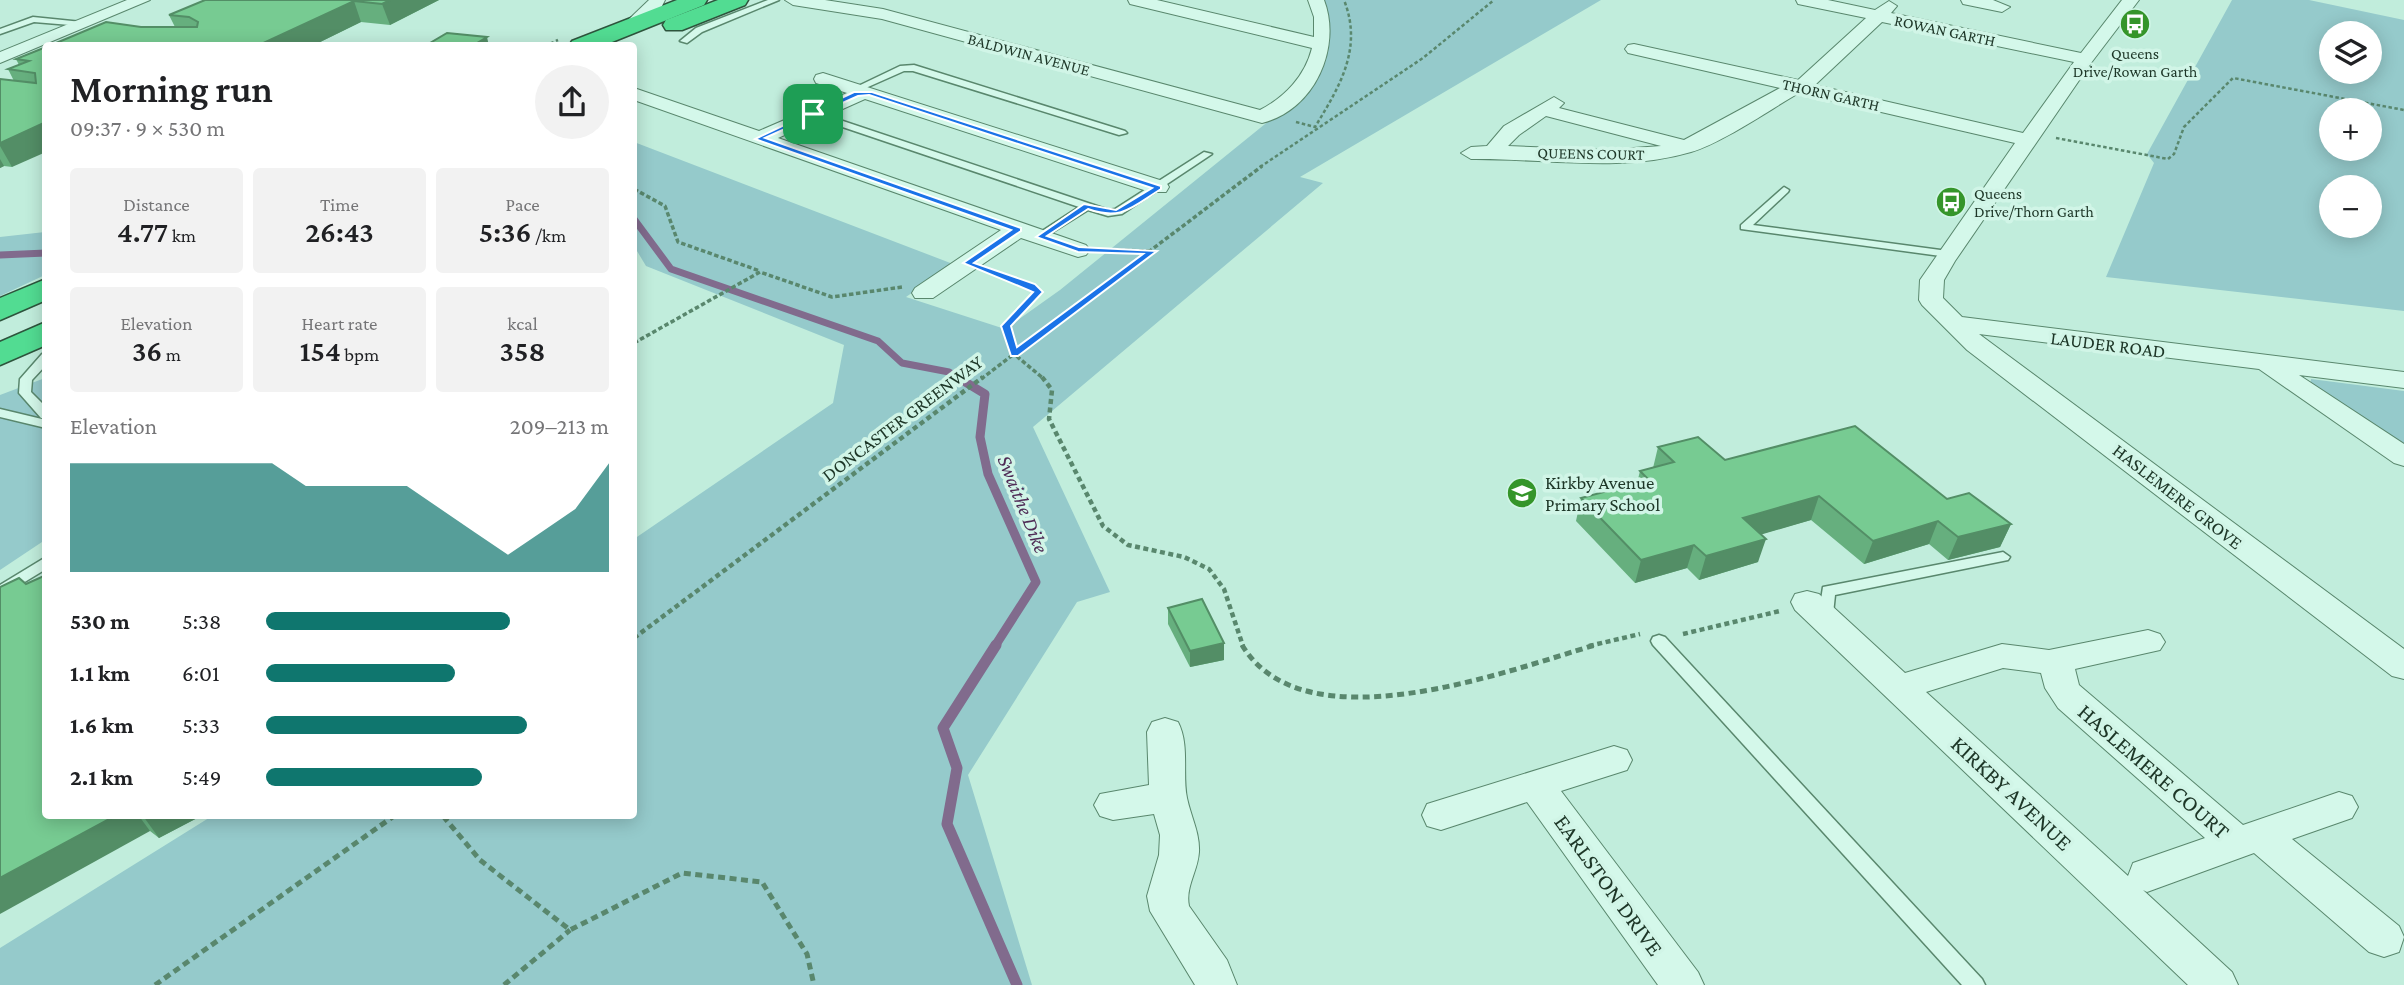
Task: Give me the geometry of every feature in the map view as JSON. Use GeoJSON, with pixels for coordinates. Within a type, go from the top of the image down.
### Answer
{"type":"FeatureCollection","features":[{"type":"Feature","properties":{"kind":"highway"},"geometry":{"type":"LineString","coordinates":[[590,42],[696,0]]}},
{"type":"Feature","properties":{"kind":"highway"},"geometry":{"type":"LineString","coordinates":[[633,42],[737,0]]}},
{"type":"Feature","properties":{"kind":"highway"},"geometry":{"type":"LineString","coordinates":[[0,355],[42,334]]}},
{"type":"Feature","properties":{"kind":"street"},"geometry":{"type":"LineString","coordinates":[[0,58],[142,0]]}},
{"type":"Feature","properties":{"kind":"street"},"geometry":{"type":"LineString","coordinates":[[633,25],[653,8],[657,0]]}},
{"type":"Feature","properties":{"kind":"street","name":"BALDWIN AVENUE"},"geometry":{"type":"LineString","coordinates":[[794,0],[883,14],[1262,117],[1294,93],[1310,74],[1323,45]]}},
{"type":"Feature","properties":{"kind":"street"},"geometry":{"type":"LineString","coordinates":[[1136,0],[1323,45],[1322,13],[1316,0]]}},
{"type":"Feature","properties":{"kind":"street","name":"ROWAN GARTH"},"geometry":{"type":"LineString","coordinates":[[1804,0],[2085,59]]}},
{"type":"Feature","properties":{"kind":"street","name":"QUEENS COURT"},"geometry":{"type":"LineString","coordinates":[[1471,153],[1648,155],[1687,146],[1800,87],[1897,0]]}},
{"type":"Feature","properties":{"kind":"street"},"geometry":{"type":"LineString","coordinates":[[1969,0],[2002,7]]}},
{"type":"Feature","properties":{"kind":"street","name":"HASLEMERE GROVE"},"geometry":{"type":"LineString","coordinates":[[2131,0],[2085,59],[1948,254],[1932,280],[1931,300],[1953,323],[2003,365],[2404,667]]}},
{"type":"Feature","properties":{"kind":"street"},"geometry":{"type":"LineString","coordinates":[[74,27],[106,35]]}},
{"type":"Feature","properties":{"kind":"street","name":"THORN GARTH"},"geometry":{"type":"LineString","coordinates":[[1624,46],[2030,137]]}},
{"type":"Feature","properties":{"kind":"street"},"geometry":{"type":"LineString","coordinates":[[823,79],[1158,187]]}},
{"type":"Feature","properties":{"kind":"street"},"geometry":{"type":"LineString","coordinates":[[758,139],[860,91]]}},
{"type":"Feature","properties":{"kind":"street"},"geometry":{"type":"LineString","coordinates":[[637,94],[1078,250]]}},
{"type":"Feature","properties":{"kind":"street","name":"QUEENS COURT"},"geometry":{"type":"LineString","coordinates":[[1495,152],[1497,144],[1506,135],[1549,107],[1687,146]]}},
{"type":"Feature","properties":{"kind":"street"},"geometry":{"type":"LineString","coordinates":[[923,293],[967,263],[1029,233]]}},
{"type":"Feature","properties":{"kind":"street","name":"LAUDER ROAD"},"geometry":{"type":"LineString","coordinates":[[1953,323],[2404,380]]}},
{"type":"Feature","properties":{"kind":"street","name":"LAUDER ROAD"},"geometry":{"type":"LineString","coordinates":[[2263,363],[2404,457]]}},
{"type":"Feature","properties":{"kind":"street","name":"KIRKBY AVENUE"},"geometry":{"type":"LineString","coordinates":[[1816,610],[2217,985]]}},
{"type":"Feature","properties":{"kind":"street"},"geometry":{"type":"LineString","coordinates":[[1899,688],[2002,656],[2056,662],[2148,642]]}},
{"type":"Feature","properties":{"kind":"street","name":"HASLEMERE COURT"},"geometry":{"type":"LineString","coordinates":[[2056,662],[2062,688],[2070,699],[2248,839],[2384,939]]}},
{"type":"Feature","properties":{"kind":"street"},"geometry":{"type":"LineString","coordinates":[[1165,732],[1168,797],[1179,835],[1179,855],[1167,895],[1170,911],[1212,973],[1216,985]]}},
{"type":"Feature","properties":{"kind":"street"},"geometry":{"type":"LineString","coordinates":[[1441,816],[1614,760]]}},
{"type":"Feature","properties":{"kind":"street","name":"EARLSTON DRIVE"},"geometry":{"type":"LineString","coordinates":[[1535,785],[1683,985]]}},
{"type":"Feature","properties":{"kind":"street"},"geometry":{"type":"LineString","coordinates":[[1113,805],[1168,797]]}},
{"type":"Feature","properties":{"kind":"street","name":"HASLEMERE COURT"},"geometry":{"type":"LineString","coordinates":[[2147,875],[2339,807]]}},
{"type":"Feature","properties":{"kind":"lane"},"geometry":{"type":"LineString","coordinates":[[684,41],[699,30],[775,0]]}},
{"type":"Feature","properties":{"kind":"lane"},"geometry":{"type":"LineString","coordinates":[[0,32],[33,19],[74,27]]}},
{"type":"Feature","properties":{"kind":"lane"},"geometry":{"type":"LineString","coordinates":[[860,91],[909,67],[1122,133]]}},
{"type":"Feature","properties":{"kind":"lane"},"geometry":{"type":"LineString","coordinates":[[813,114],[1108,213],[1118,212],[1207,154]]}},
{"type":"Feature","properties":{"kind":"lane"},"geometry":{"type":"LineString","coordinates":[[1784,190],[1745,227],[1948,254]]}},
{"type":"Feature","properties":{"kind":"lane"},"geometry":{"type":"LineString","coordinates":[[1029,233],[1087,206]]}},
{"type":"Feature","properties":{"kind":"lane"},"geometry":{"type":"LineString","coordinates":[[42,361],[26,379],[25,393],[42,411]]}},
{"type":"Feature","properties":{"kind":"lane"},"geometry":{"type":"LineString","coordinates":[[0,413],[42,423]]}},
{"type":"Feature","properties":{"kind":"lane"},"geometry":{"type":"LineString","coordinates":[[1816,610],[1828,591],[2003,557]]}},
{"type":"Feature","properties":{"kind":"lane"},"geometry":{"type":"LineString","coordinates":[[0,593],[42,565]]}},
{"type":"Feature","properties":{"kind":"lane"},"geometry":{"type":"LineString","coordinates":[[1655,636],[1975,985]]}},
{"type":"Feature","properties":{"kind":"path","name":"DONCASTER GREENWAY"},"geometry":{"type":"LineString","coordinates":[[637,636],[1286,148],[1423,58],[1462,23],[1494,0]]}},
{"type":"Feature","properties":{"kind":"path"},"geometry":{"type":"LineString","coordinates":[[2030,137],[2168,159],[2174,154],[2184,127],[2233,78],[2404,110]]}},
{"type":"Feature","properties":{"kind":"path"},"geometry":{"type":"LineString","coordinates":[[637,191],[665,206],[678,242],[760,272],[832,297],[897,286],[923,293]]}},
{"type":"Feature","properties":{"kind":"path"},"geometry":{"type":"LineString","coordinates":[[1078,250],[1152,251]]}},
{"type":"Feature","properties":{"kind":"path"},"geometry":{"type":"LineString","coordinates":[[967,263],[1032,286],[1038,292],[1006,326],[1014,354],[1047,382],[1052,390],[1049,419],[1103,526],[1112,538],[1131,548],[1208,568],[1218,579],[1245,653],[1261,669],[1283,681],[1329,694],[1404,695],[1443,689],[1655,636]]}},
{"type":"Feature","properties":{"kind":"path"},"geometry":{"type":"LineString","coordinates":[[637,341],[760,272]]}},
{"type":"Feature","properties":{"kind":"path"},"geometry":{"type":"LineString","coordinates":[[1679,634],[1690,635],[1782,610],[1798,621],[1816,610]]}},
{"type":"Feature","properties":{"kind":"path"},"geometry":{"type":"LineString","coordinates":[[155,985],[390,819]]}},
{"type":"Feature","properties":{"kind":"path"},"geometry":{"type":"LineString","coordinates":[[446,819],[480,860],[570,930]]}},
{"type":"Feature","properties":{"kind":"path"},"geometry":{"type":"LineString","coordinates":[[504,985],[570,930],[682,873],[762,882],[807,954],[814,985]]}},
{"type":"Feature","properties":{"kind":"shaded area"},"geometry":{"type":"Polygon","coordinates":[[[1316,0],[1601,0],[1300,177],[1323,183],[1033,427],[1110,592],[1077,602],[968,775],[1032,985],[0,985],[0,948],[207,819],[637,819],[637,537],[833,403],[844,345],[646,266],[637,251],[637,143],[953,264],[906,297],[1005,329],[1060,290],[1270,120],[1323,45],[1316,0]]]}},
{"type":"Feature","properties":{"kind":"shaded area"},"geometry":{"type":"Polygon","coordinates":[[[2232,0],[2309,0],[2404,20],[2404,311],[2106,277],[2154,163],[2147,154],[2232,0]]]}},
{"type":"Feature","properties":{"kind":"shaded area"},"geometry":{"type":"Polygon","coordinates":[[[42,232],[42,276],[0,296],[0,237],[42,232]]]}},
{"type":"Feature","properties":{"kind":"shaded area"},"geometry":{"type":"Polygon","coordinates":[[[42,379],[42,542],[0,570],[0,395],[42,379]]]}},
{"type":"Feature","properties":{"kind":"shaded area"},"geometry":{"type":"Polygon","coordinates":[[[2311,379],[2404,391],[2404,447],[2310,386],[2311,379]]]}},
{"type":"Feature","properties":{"kind":"building"},"geometry":{"type":"Polygon","coordinates":[[[205,0],[390,0],[382,4],[354,1],[266,42],[58,42],[106,22],[141,27],[197,27],[198,22],[189,17],[169,15],[205,0]]]}},
{"type":"Feature","properties":{"kind":"building"},"geometry":{"type":"Polygon","coordinates":[[[447,33],[487,37],[479,42],[432,42],[447,33]]]}},
{"type":"Feature","properties":{"kind":"building"},"geometry":{"type":"Polygon","coordinates":[[[42,49],[42,124],[0,143],[0,79],[36,83],[35,73],[8,69],[29,61],[16,59],[42,49]]]}},
{"type":"Feature","properties":{"kind":"building"},"geometry":{"type":"Polygon","coordinates":[[[1855,426],[1947,499],[1969,493],[2011,524],[1958,537],[1938,521],[1873,541],[1819,496],[1743,518],[1766,539],[1706,556],[1694,545],[1641,560],[1581,498],[1649,480],[1640,471],[1674,462],[1658,447],[1698,437],[1725,460],[1855,426]]]}},
{"type":"Feature","properties":{"kind":"building"},"geometry":{"type":"Polygon","coordinates":[[[42,577],[42,819],[109,819],[0,878],[0,587],[19,578],[26,584],[42,577]]]}},
{"type":"Feature","properties":{"kind":"building"},"geometry":{"type":"Polygon","coordinates":[[[1202,599],[1224,643],[1190,651],[1168,608],[1202,599]]]}},
{"type":"Feature","properties":{"kind":"waterway","name":"Swaithe Dike"},"geometry":{"type":"LineString","coordinates":[[637,223],[671,269],[878,341],[902,363],[949,372],[960,379]]}},
{"type":"Feature","properties":{"kind":"waterway","name":"Swaithe Dike"},"geometry":{"type":"LineString","coordinates":[[0,255],[42,253]]}},
{"type":"Feature","properties":{"kind":"waterway","name":"Swaithe Dike"},"geometry":{"type":"LineString","coordinates":[[957,377],[985,394],[980,437],[988,474],[1036,582],[995,646]]}},
{"type":"Feature","properties":{"kind":"waterway","name":"Swaithe Dike"},"geometry":{"type":"LineString","coordinates":[[996,645],[943,728],[957,768],[947,824],[1017,985]]}},
{"type":"Feature","properties":{"kind":"place","name":"Queens Drive/Rowan Garth"},"geometry":{"type":"Point","coordinates":[2135,24]}},
{"type":"Feature","properties":{"kind":"place","name":"Queens Drive/Thorn Garth"},"geometry":{"type":"Point","coordinates":[1951,202]}},
{"type":"Feature","properties":{"kind":"place","name":"Kirkby Avenue Primary School"},"geometry":{"type":"Point","coordinates":[1522,493]}},
{"type":"Feature","properties":{"kind":"route"},"geometry":{"type":"LineString","coordinates":[[870,93],[1158,187],[1118,212],[1108,213],[1087,206],[1040,237],[1078,250],[1152,251],[1014,354],[1006,335],[1006,326],[1038,292],[1032,286],[967,263],[1018,229],[758,139],[813,114],[857,94],[870,93]]}}]}
